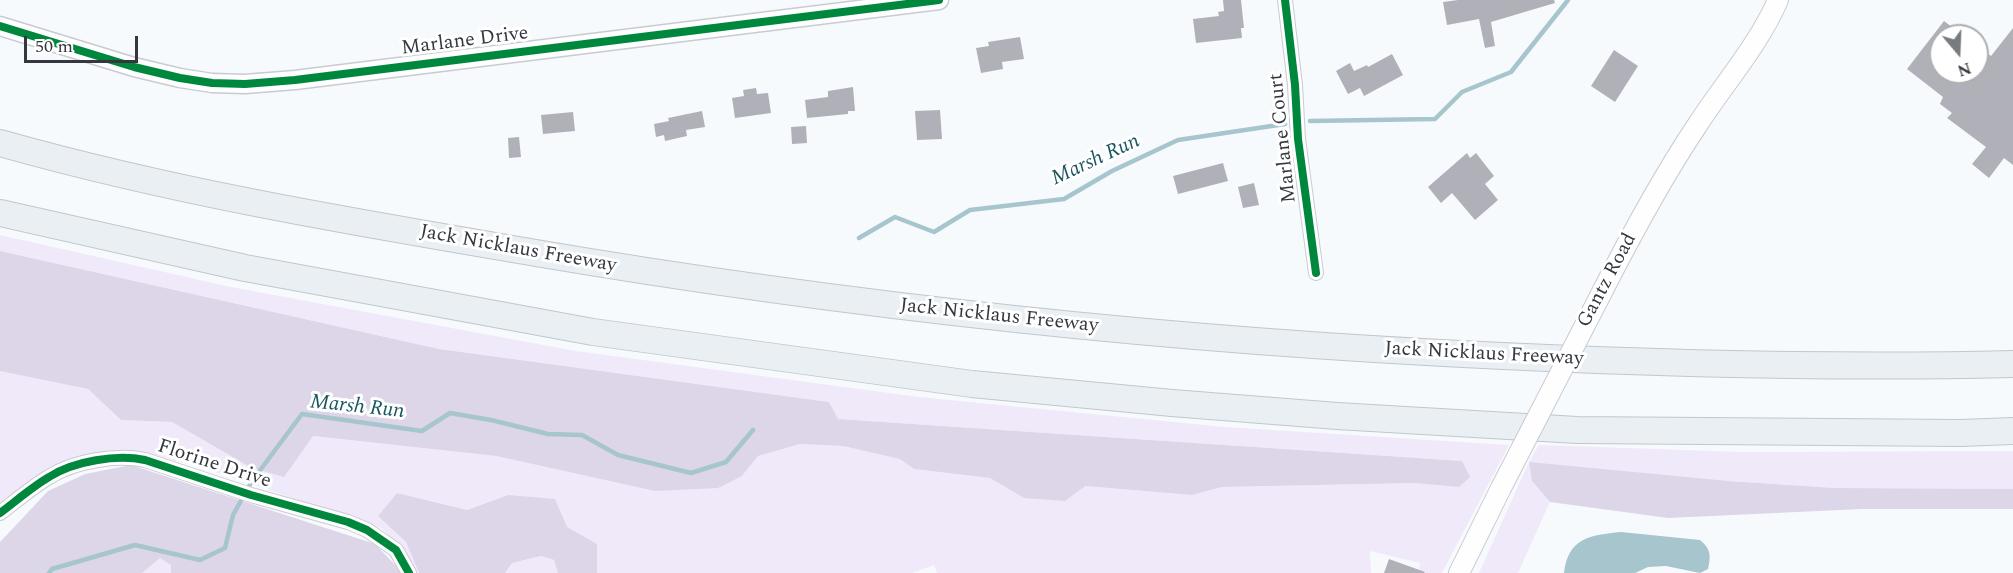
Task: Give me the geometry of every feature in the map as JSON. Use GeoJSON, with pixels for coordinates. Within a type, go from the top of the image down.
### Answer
{"type":"FeatureCollection","features":[{"type":"Feature","properties":{"kind":"highway"},"geometry":{"type":"LineString","coordinates":[[0,133],[52,158]]}},
{"type":"Feature","properties":{"kind":"highway","name":"Jack Nicklaus Freeway"},"geometry":{"type":"LineString","coordinates":[[0,143],[160,184],[417,233],[782,292],[981,317],[1350,349],[1576,360],[1769,364],[2013,364]]}},
{"type":"Feature","properties":{"kind":"highway"},"geometry":{"type":"LineString","coordinates":[[0,213],[245,268],[593,332],[972,384],[1336,416],[1577,430],[1961,433],[2013,431]]}},
{"type":"Feature","properties":{"kind":"main road","name":"Gantz Road"},"geometry":{"type":"LineString","coordinates":[[1459,573],[1500,488],[1665,173],[1759,35],[1778,0]]}},
{"type":"Feature","properties":{"kind":"street","name":"Marlane Drive"},"geometry":{"type":"LineString","coordinates":[[0,26],[134,67],[180,78],[212,83],[254,84],[939,0]]}},
{"type":"Feature","properties":{"kind":"street","name":"Marlane Court"},"geometry":{"type":"LineString","coordinates":[[1285,0],[1295,85],[1298,139],[1316,273]]}},
{"type":"Feature","properties":{"kind":"street","name":"Florine Drive"},"geometry":{"type":"LineString","coordinates":[[0,513],[51,476],[78,465],[129,457],[348,522],[367,530],[396,550],[409,573]]}},
{"type":"Feature","properties":{"kind":"shaded area"},"geometry":{"type":"Polygon","coordinates":[[[0,235],[231,287],[576,351],[919,397],[1225,427],[1509,445],[1442,573],[1418,573],[1420,563],[1370,551],[1371,573],[937,573],[934,565],[912,573],[597,573],[597,544],[508,495],[467,510],[397,493],[378,516],[406,542],[419,573],[413,573],[402,548],[381,528],[203,468],[142,452],[108,453],[52,466],[0,504],[0,371],[88,389],[121,420],[172,422],[250,467],[313,436],[496,456],[655,491],[742,476],[758,456],[800,444],[843,446],[901,459],[914,469],[990,478],[1024,498],[1085,486],[1192,495],[1222,487],[1414,483],[1459,487],[1462,461],[837,419],[829,402],[439,349],[0,251],[0,235]]]}},
{"type":"Feature","properties":{"kind":"shaded area"},"geometry":{"type":"Polygon","coordinates":[[[0,251],[439,349],[829,402],[838,419],[1462,461],[1470,477],[1459,487],[1414,483],[1222,487],[1192,495],[1085,486],[1065,501],[1024,498],[990,478],[914,469],[900,459],[843,446],[800,444],[758,456],[742,476],[718,488],[655,491],[496,456],[313,436],[284,477],[250,467],[172,422],[121,420],[88,389],[0,371],[0,251]]]}},
{"type":"Feature","properties":{"kind":"shaded area"},"geometry":{"type":"Polygon","coordinates":[[[1539,445],[1743,452],[2013,451],[2013,489],[1834,488],[1728,481],[1532,481],[1550,502],[1518,573],[1479,573],[1529,462],[1539,445]]]}},
{"type":"Feature","properties":{"kind":"shaded area"},"geometry":{"type":"Polygon","coordinates":[[[1529,462],[1728,481],[1834,488],[2013,489],[2013,509],[1862,509],[1668,518],[1550,502],[1532,481],[1529,462]]]}},
{"type":"Feature","properties":{"kind":"shaded area"},"geometry":{"type":"Polygon","coordinates":[[[131,465],[375,544],[401,573],[171,573],[171,565],[160,558],[142,573],[0,573],[0,542],[48,491],[85,474],[131,465]]]}},
{"type":"Feature","properties":{"kind":"shaded area"},"geometry":{"type":"Polygon","coordinates":[[[397,493],[467,510],[508,495],[555,499],[567,527],[597,544],[597,573],[558,573],[554,560],[541,556],[512,563],[505,573],[419,573],[406,542],[378,516],[397,493]]]}},
{"type":"Feature","properties":{"kind":"shaded area"},"geometry":{"type":"Polygon","coordinates":[[[541,556],[554,560],[558,573],[505,573],[512,563],[541,556]]]}},
{"type":"Feature","properties":{"kind":"shaded area"},"geometry":{"type":"Polygon","coordinates":[[[160,558],[172,565],[171,573],[142,573],[160,558]]]}},
{"type":"Feature","properties":{"kind":"water"},"geometry":{"type":"Polygon","coordinates":[[[1621,532],[1700,540],[1709,553],[1708,569],[1700,573],[1666,566],[1648,567],[1635,573],[1564,573],[1570,552],[1582,540],[1621,532]]]}},
{"type":"Feature","properties":{"kind":"building"},"geometry":{"type":"Polygon","coordinates":[[[1223,0],[1241,0],[1244,28],[1241,28],[1242,38],[1196,43],[1193,19],[1219,16],[1218,12],[1224,11],[1223,0]]]}},
{"type":"Feature","properties":{"kind":"building"},"geometry":{"type":"Polygon","coordinates":[[[1554,0],[1555,3],[1491,22],[1495,46],[1485,48],[1479,19],[1447,25],[1443,2],[1554,0]]]}},
{"type":"Feature","properties":{"kind":"building"},"geometry":{"type":"Polygon","coordinates":[[[2013,28],[2013,165],[2004,158],[1989,178],[1972,164],[1986,147],[1947,118],[1952,113],[1940,104],[1943,97],[1907,69],[1929,40],[1929,84],[1989,84],[1989,55],[1991,56],[2013,28]]]}},
{"type":"Feature","properties":{"kind":"building"},"geometry":{"type":"Polygon","coordinates":[[[1020,37],[1024,59],[1002,62],[1003,69],[981,73],[976,48],[989,46],[988,42],[1020,37]]]}},
{"type":"Feature","properties":{"kind":"building"},"geometry":{"type":"Polygon","coordinates":[[[1614,50],[1638,66],[1615,102],[1591,86],[1614,50]]]}},
{"type":"Feature","properties":{"kind":"building"},"geometry":{"type":"Polygon","coordinates":[[[1392,54],[1403,75],[1364,96],[1360,88],[1348,94],[1336,71],[1350,63],[1354,71],[1367,65],[1368,67],[1392,54]]]}},
{"type":"Feature","properties":{"kind":"building"},"geometry":{"type":"Polygon","coordinates":[[[853,87],[855,111],[848,111],[848,114],[807,118],[805,100],[828,97],[828,91],[853,87]]]}},
{"type":"Feature","properties":{"kind":"building"},"geometry":{"type":"Polygon","coordinates":[[[756,88],[757,94],[768,93],[771,113],[735,118],[732,98],[744,96],[743,90],[756,88]]]}},
{"type":"Feature","properties":{"kind":"building"},"geometry":{"type":"Polygon","coordinates":[[[940,110],[942,139],[917,140],[915,111],[940,110]]]}},
{"type":"Feature","properties":{"kind":"building"},"geometry":{"type":"Polygon","coordinates":[[[702,111],[705,127],[686,130],[687,136],[665,141],[664,135],[656,137],[654,124],[669,121],[668,118],[702,111]]]}},
{"type":"Feature","properties":{"kind":"building"},"geometry":{"type":"Polygon","coordinates":[[[573,112],[575,131],[543,134],[541,115],[573,112]]]}},
{"type":"Feature","properties":{"kind":"building"},"geometry":{"type":"Polygon","coordinates":[[[806,126],[807,143],[792,144],[791,127],[806,126]]]}},
{"type":"Feature","properties":{"kind":"building"},"geometry":{"type":"Polygon","coordinates":[[[519,137],[521,157],[509,158],[508,138],[519,137]]]}},
{"type":"Feature","properties":{"kind":"building"},"geometry":{"type":"Polygon","coordinates":[[[1467,153],[1470,158],[1476,153],[1494,176],[1485,184],[1498,200],[1475,220],[1452,193],[1441,203],[1428,187],[1467,153]]]}},
{"type":"Feature","properties":{"kind":"building"},"geometry":{"type":"Polygon","coordinates":[[[1223,163],[1228,181],[1178,194],[1173,176],[1223,163]]]}},
{"type":"Feature","properties":{"kind":"building"},"geometry":{"type":"Polygon","coordinates":[[[1254,183],[1259,205],[1243,208],[1238,187],[1254,183]]]}},
{"type":"Feature","properties":{"kind":"building"},"geometry":{"type":"Polygon","coordinates":[[[1389,559],[1425,572],[1384,573],[1389,559]]]}},
{"type":"Feature","properties":{"kind":"waterway","name":"Marsh Run"},"geometry":{"type":"LineString","coordinates":[[1310,121],[1435,119],[1462,92],[1511,72],[1568,0]]}},
{"type":"Feature","properties":{"kind":"waterway","name":"Marsh Run"},"geometry":{"type":"LineString","coordinates":[[859,238],[895,217],[934,232],[970,210],[1064,199],[1112,171],[1178,140],[1285,124]]}},
{"type":"Feature","properties":{"kind":"waterway","name":"Marsh Run"},"geometry":{"type":"LineString","coordinates":[[49,573],[52,569],[135,545],[200,560],[225,548],[233,515],[252,481],[302,414],[422,431],[450,413],[548,434],[582,435],[618,455],[691,473],[726,462],[753,430]]}},
{"type":"Feature","properties":{"kind":"cycle path"},"geometry":{"type":"LineString","coordinates":[[0,26],[134,67],[180,78],[212,83],[245,84],[295,80],[939,0]]}},
{"type":"Feature","properties":{"kind":"cycle path"},"geometry":{"type":"LineString","coordinates":[[1285,0],[1295,85],[1298,139],[1316,273]]}},
{"type":"Feature","properties":{"kind":"cycle path"},"geometry":{"type":"LineString","coordinates":[[0,513],[59,471],[96,460],[134,458],[251,495],[348,522],[367,530],[396,550],[409,573]]}}]}
